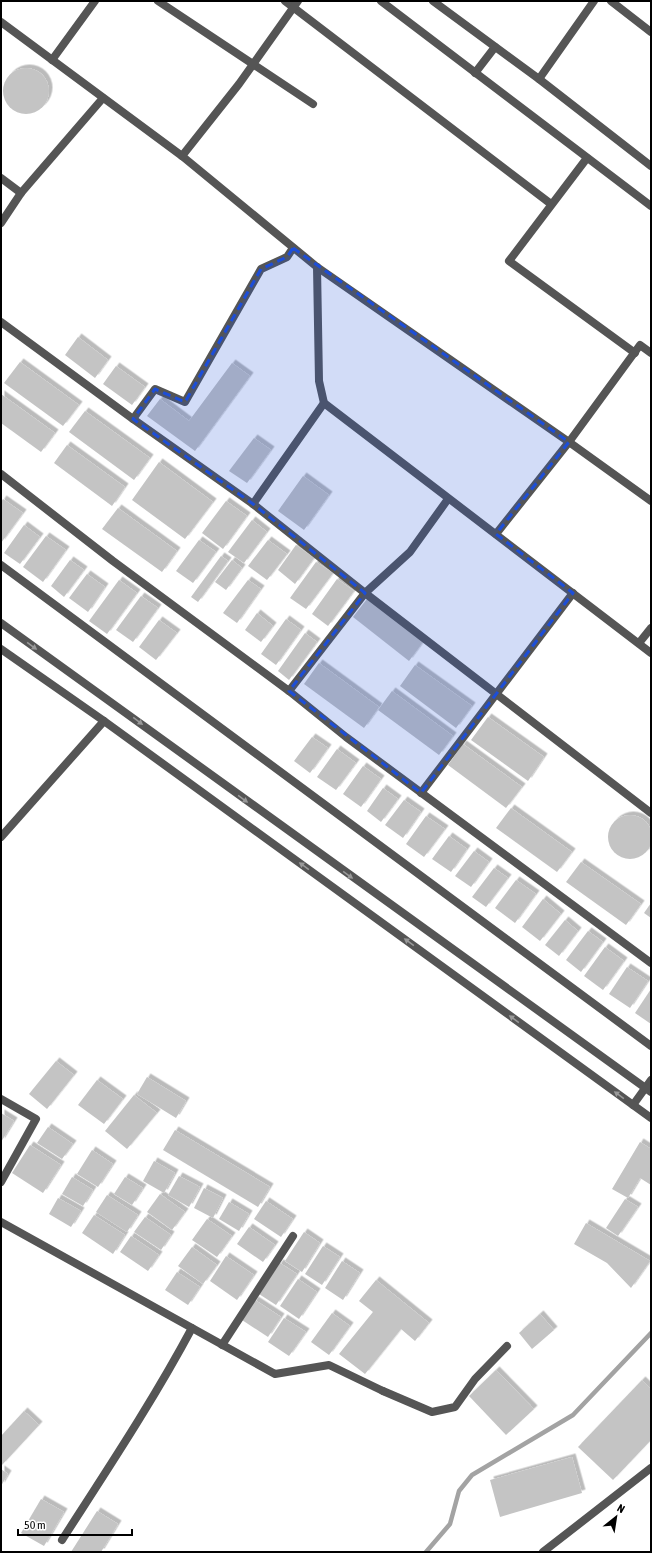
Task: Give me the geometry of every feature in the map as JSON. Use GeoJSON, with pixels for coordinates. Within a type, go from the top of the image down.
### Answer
{"type":"FeatureCollection","features":[{"type":"Feature","properties":{"kind":"street"},"geometry":{"type":"LineString","coordinates":[[52,60],[95,1]]}},
{"type":"Feature","properties":{"kind":"street"},"geometry":{"type":"LineString","coordinates":[[158,1],[313,104]]}},
{"type":"Feature","properties":{"kind":"street"},"geometry":{"type":"LineString","coordinates":[[285,1],[296,4],[551,204]]}},
{"type":"Feature","properties":{"kind":"street"},"geometry":{"type":"LineString","coordinates":[[433,1],[539,78],[651,166]]}},
{"type":"Feature","properties":{"kind":"street"},"geometry":{"type":"LineString","coordinates":[[539,78],[594,1]]}},
{"type":"Feature","properties":{"kind":"street"},"geometry":{"type":"LineString","coordinates":[[611,1],[651,32]]}},
{"type":"Feature","properties":{"kind":"street"},"geometry":{"type":"LineString","coordinates":[[387,3],[651,206]]}},
{"type":"Feature","properties":{"kind":"street"},"geometry":{"type":"LineString","coordinates":[[182,156],[253,64],[296,4]]}},
{"type":"Feature","properties":{"kind":"street"},"geometry":{"type":"LineString","coordinates":[[1,22],[182,156],[317,267],[569,442],[651,501]]}},
{"type":"Feature","properties":{"kind":"street"},"geometry":{"type":"LineString","coordinates":[[475,72],[495,47]]}},
{"type":"Feature","properties":{"kind":"street"},"geometry":{"type":"LineString","coordinates":[[1,223],[21,193],[103,98]]}},
{"type":"Feature","properties":{"kind":"street"},"geometry":{"type":"LineString","coordinates":[[587,158],[508,261],[635,352]]}},
{"type":"Feature","properties":{"kind":"street"},"geometry":{"type":"LineString","coordinates":[[1,178],[21,193]]}},
{"type":"Feature","properties":{"kind":"street"},"geometry":{"type":"LineString","coordinates":[[133,420],[155,389],[185,402],[261,269],[287,257],[293,248]]}},
{"type":"Feature","properties":{"kind":"street"},"geometry":{"type":"LineString","coordinates":[[317,267],[319,381],[324,403],[651,653]]}},
{"type":"Feature","properties":{"kind":"street"},"geometry":{"type":"LineString","coordinates":[[1,322],[133,420],[253,504],[365,593],[651,812]]}},
{"type":"Feature","properties":{"kind":"street"},"geometry":{"type":"LineString","coordinates":[[496,534],[569,442],[640,345],[651,353]]}},
{"type":"Feature","properties":{"kind":"street"},"geometry":{"type":"LineString","coordinates":[[253,504],[324,403]]}},
{"type":"Feature","properties":{"kind":"street"},"geometry":{"type":"LineString","coordinates":[[1,474],[113,561],[289,691],[346,737],[651,963]]}},
{"type":"Feature","properties":{"kind":"street"},"geometry":{"type":"LineString","coordinates":[[289,691],[365,593],[410,552],[448,499]]}},
{"type":"Feature","properties":{"kind":"street"},"geometry":{"type":"LineString","coordinates":[[1,566],[651,1046]]}},
{"type":"Feature","properties":{"kind":"street"},"geometry":{"type":"LineString","coordinates":[[421,793],[496,692],[573,593]]}},
{"type":"Feature","properties":{"kind":"street"},"geometry":{"type":"LineString","coordinates":[[1,623],[648,1090]]}},
{"type":"Feature","properties":{"kind":"street"},"geometry":{"type":"LineString","coordinates":[[639,643],[651,628]]}},
{"type":"Feature","properties":{"kind":"street"},"geometry":{"type":"LineString","coordinates":[[1,649],[104,721],[651,1118]]}},
{"type":"Feature","properties":{"kind":"street"},"geometry":{"type":"LineString","coordinates":[[1,837],[104,721]]}},
{"type":"Feature","properties":{"kind":"street"},"geometry":{"type":"LineString","coordinates":[[633,1105],[648,1090],[651,1080]]}},
{"type":"Feature","properties":{"kind":"street"},"geometry":{"type":"LineString","coordinates":[[1,1099],[36,1119],[1,1182]]}},
{"type":"Feature","properties":{"kind":"street"},"geometry":{"type":"LineString","coordinates":[[1,1222],[275,1374],[329,1365],[432,1412],[455,1407],[475,1379],[507,1346]]}},
{"type":"Feature","properties":{"kind":"street"},"geometry":{"type":"LineString","coordinates":[[222,1345],[293,1236]]}},
{"type":"Feature","properties":{"kind":"street"},"geometry":{"type":"LineString","coordinates":[[62,1540],[126,1442],[166,1376],[192,1328]]}},
{"type":"Feature","properties":{"kind":"street"},"geometry":{"type":"LineString","coordinates":[[543,1552],[651,1468]]}},
{"type":"Feature","properties":{"kind":"highlighted area"},"geometry":{"type":"Polygon","coordinates":[[[293,248],[569,442],[496,534],[573,593],[421,793],[289,691],[365,593],[253,504],[133,419],[155,389],[185,402],[261,269],[287,257],[293,248]]]}},
{"type":"Feature","properties":{"kind":"building"},"geometry":{"type":"Polygon","coordinates":[[[31,68],[35,69],[45,78],[48,82],[48,100],[39,110],[31,114],[21,114],[13,110],[4,100],[3,86],[7,78],[17,69],[31,68]]]}},
{"type":"Feature","properties":{"kind":"building"},"geometry":{"type":"Polygon","coordinates":[[[78,337],[108,360],[95,378],[65,355],[78,337]]]}},
{"type":"Feature","properties":{"kind":"building"},"geometry":{"type":"Polygon","coordinates":[[[20,362],[79,405],[63,426],[4,383],[20,362]]]}},
{"type":"Feature","properties":{"kind":"building"},"geometry":{"type":"Polygon","coordinates":[[[232,363],[250,376],[195,451],[147,416],[160,399],[189,421],[232,363]]]}},
{"type":"Feature","properties":{"kind":"building"},"geometry":{"type":"Polygon","coordinates":[[[116,366],[145,387],[132,405],[103,384],[116,366]]]}},
{"type":"Feature","properties":{"kind":"building"},"geometry":{"type":"Polygon","coordinates":[[[1,394],[55,433],[41,452],[1,423],[1,394]]]}},
{"type":"Feature","properties":{"kind":"building"},"geometry":{"type":"Polygon","coordinates":[[[85,411],[150,458],[134,480],[69,432],[85,411]]]}},
{"type":"Feature","properties":{"kind":"building"},"geometry":{"type":"Polygon","coordinates":[[[254,438],[271,450],[247,483],[229,471],[254,438]]]}},
{"type":"Feature","properties":{"kind":"building"},"geometry":{"type":"Polygon","coordinates":[[[67,445],[125,487],[112,506],[54,463],[67,445]]]}},
{"type":"Feature","properties":{"kind":"building"},"geometry":{"type":"Polygon","coordinates":[[[159,462],[213,502],[185,539],[132,500],[159,462]]]}},
{"type":"Feature","properties":{"kind":"building"},"geometry":{"type":"Polygon","coordinates":[[[303,476],[329,495],[304,530],[278,511],[303,476]]]}},
{"type":"Feature","properties":{"kind":"building"},"geometry":{"type":"Polygon","coordinates":[[[3,499],[23,513],[1,543],[1,502],[3,499]]]}},
{"type":"Feature","properties":{"kind":"building"},"geometry":{"type":"Polygon","coordinates":[[[226,501],[247,516],[223,549],[202,533],[226,501]]]}},
{"type":"Feature","properties":{"kind":"building"},"geometry":{"type":"Polygon","coordinates":[[[118,508],[177,551],[162,572],[102,529],[118,508]]]}},
{"type":"Feature","properties":{"kind":"building"},"geometry":{"type":"Polygon","coordinates":[[[252,520],[267,532],[244,563],[228,552],[252,520]]]}},
{"type":"Feature","properties":{"kind":"building"},"geometry":{"type":"Polygon","coordinates":[[[24,525],[40,537],[20,564],[4,553],[24,525]]]}},
{"type":"Feature","properties":{"kind":"building"},"geometry":{"type":"Polygon","coordinates":[[[46,536],[66,550],[43,582],[23,567],[46,536]]]}},
{"type":"Feature","properties":{"kind":"building"},"geometry":{"type":"Polygon","coordinates":[[[199,540],[216,552],[193,583],[176,571],[199,540]]]}},
{"type":"Feature","properties":{"kind":"building"},"geometry":{"type":"Polygon","coordinates":[[[268,540],[287,554],[267,580],[248,566],[268,540]]]}},
{"type":"Feature","properties":{"kind":"building"},"geometry":{"type":"Polygon","coordinates":[[[296,545],[314,558],[295,584],[278,570],[296,545]]]}},
{"type":"Feature","properties":{"kind":"building"},"geometry":{"type":"Polygon","coordinates":[[[221,556],[228,561],[198,602],[191,597],[221,556]]]}},
{"type":"Feature","properties":{"kind":"building"},"geometry":{"type":"Polygon","coordinates":[[[70,560],[84,570],[64,597],[51,586],[70,560]]]}},
{"type":"Feature","properties":{"kind":"building"},"geometry":{"type":"Polygon","coordinates":[[[232,560],[242,568],[226,590],[215,582],[232,560]]]}},
{"type":"Feature","properties":{"kind":"building"},"geometry":{"type":"Polygon","coordinates":[[[316,562],[333,573],[306,609],[290,598],[316,562]]]}},
{"type":"Feature","properties":{"kind":"building"},"geometry":{"type":"Polygon","coordinates":[[[87,574],[105,587],[88,612],[69,598],[87,574]]]}},
{"type":"Feature","properties":{"kind":"building"},"geometry":{"type":"Polygon","coordinates":[[[337,579],[354,591],[328,626],[312,614],[337,579]]]}},
{"type":"Feature","properties":{"kind":"building"},"geometry":{"type":"Polygon","coordinates":[[[119,580],[137,593],[107,634],[89,621],[119,580]]]}},
{"type":"Feature","properties":{"kind":"building"},"geometry":{"type":"Polygon","coordinates":[[[248,580],[261,589],[237,623],[223,613],[248,580]]]}},
{"type":"Feature","properties":{"kind":"building"},"geometry":{"type":"Polygon","coordinates":[[[141,596],[158,608],[133,642],[116,630],[141,596]]]}},
{"type":"Feature","properties":{"kind":"building"},"geometry":{"type":"Polygon","coordinates":[[[367,599],[423,642],[409,661],[353,617],[367,599]]]}},
{"type":"Feature","properties":{"kind":"building"},"geometry":{"type":"Polygon","coordinates":[[[257,613],[273,626],[261,642],[245,630],[257,613]]]}},
{"type":"Feature","properties":{"kind":"building"},"geometry":{"type":"Polygon","coordinates":[[[286,619],[301,630],[276,665],[261,654],[286,619]]]}},
{"type":"Feature","properties":{"kind":"building"},"geometry":{"type":"Polygon","coordinates":[[[159,620],[177,633],[156,660],[139,647],[159,620]]]}},
{"type":"Feature","properties":{"kind":"building"},"geometry":{"type":"Polygon","coordinates":[[[305,633],[317,642],[289,680],[278,671],[305,633]]]}},
{"type":"Feature","properties":{"kind":"building"},"geometry":{"type":"Polygon","coordinates":[[[319,663],[379,707],[364,728],[304,684],[319,663]]]}},
{"type":"Feature","properties":{"kind":"building"},"geometry":{"type":"Polygon","coordinates":[[[415,665],[472,706],[456,728],[400,686],[415,665]]]}},
{"type":"Feature","properties":{"kind":"building"},"geometry":{"type":"Polygon","coordinates":[[[392,691],[453,736],[439,755],[378,710],[392,691]]]}},
{"type":"Feature","properties":{"kind":"building"},"geometry":{"type":"Polygon","coordinates":[[[488,717],[544,757],[528,781],[471,740],[488,717]]]}},
{"type":"Feature","properties":{"kind":"building"},"geometry":{"type":"Polygon","coordinates":[[[312,737],[328,748],[310,773],[294,761],[312,737]]]}},
{"type":"Feature","properties":{"kind":"building"},"geometry":{"type":"Polygon","coordinates":[[[463,744],[522,787],[506,808],[448,765],[463,744]]]}},
{"type":"Feature","properties":{"kind":"building"},"geometry":{"type":"Polygon","coordinates":[[[337,749],[356,763],[336,790],[317,777],[337,749]]]}},
{"type":"Feature","properties":{"kind":"building"},"geometry":{"type":"Polygon","coordinates":[[[363,766],[381,779],[361,807],[343,794],[363,766]]]}},
{"type":"Feature","properties":{"kind":"building"},"geometry":{"type":"Polygon","coordinates":[[[383,788],[398,799],[381,822],[367,811],[383,788]]]}},
{"type":"Feature","properties":{"kind":"building"},"geometry":{"type":"Polygon","coordinates":[[[404,800],[421,812],[403,838],[385,825],[404,800]]]}},
{"type":"Feature","properties":{"kind":"building"},"geometry":{"type":"Polygon","coordinates":[[[511,808],[572,852],[557,872],[496,828],[511,808]]]}},
{"type":"Feature","properties":{"kind":"building"},"geometry":{"type":"Polygon","coordinates":[[[626,815],[634,815],[646,821],[652,833],[652,841],[646,853],[634,859],[626,859],[614,853],[608,841],[608,833],[614,821],[626,815]]]}},
{"type":"Feature","properties":{"kind":"building"},"geometry":{"type":"Polygon","coordinates":[[[426,816],[445,829],[424,857],[406,844],[426,816]]]}},
{"type":"Feature","properties":{"kind":"building"},"geometry":{"type":"Polygon","coordinates":[[[449,836],[467,849],[451,872],[432,859],[449,836]]]}},
{"type":"Feature","properties":{"kind":"building"},"geometry":{"type":"Polygon","coordinates":[[[474,851],[489,862],[471,887],[455,876],[474,851]]]}},
{"type":"Feature","properties":{"kind":"building"},"geometry":{"type":"Polygon","coordinates":[[[581,862],[641,904],[626,925],[566,882],[581,862]]]}},
{"type":"Feature","properties":{"kind":"building"},"geometry":{"type":"Polygon","coordinates":[[[494,868],[508,878],[486,907],[472,897],[494,868]]]}},
{"type":"Feature","properties":{"kind":"building"},"geometry":{"type":"Polygon","coordinates":[[[516,880],[536,894],[515,923],[495,908],[516,880]]]}},
{"type":"Feature","properties":{"kind":"building"},"geometry":{"type":"Polygon","coordinates":[[[543,899],[561,914],[540,941],[522,927],[543,899]]]}},
{"type":"Feature","properties":{"kind":"building"},"geometry":{"type":"Polygon","coordinates":[[[651,903],[651,918],[644,913],[651,903]]]}},
{"type":"Feature","properties":{"kind":"building"},"geometry":{"type":"Polygon","coordinates":[[[565,920],[578,931],[559,956],[545,945],[565,920]]]}},
{"type":"Feature","properties":{"kind":"building"},"geometry":{"type":"Polygon","coordinates":[[[588,931],[603,942],[581,972],[566,960],[588,931]]]}},
{"type":"Feature","properties":{"kind":"building"},"geometry":{"type":"Polygon","coordinates":[[[605,947],[624,961],[603,990],[584,976],[605,947]]]}},
{"type":"Feature","properties":{"kind":"building"},"geometry":{"type":"Polygon","coordinates":[[[627,967],[648,981],[630,1008],[609,994],[627,967]]]}},
{"type":"Feature","properties":{"kind":"building"},"geometry":{"type":"Polygon","coordinates":[[[651,989],[651,1024],[635,1013],[651,989]]]}},
{"type":"Feature","properties":{"kind":"building"},"geometry":{"type":"Polygon","coordinates":[[[56,1061],[74,1075],[47,1109],[29,1094],[56,1061]]]}},
{"type":"Feature","properties":{"kind":"building"},"geometry":{"type":"Polygon","coordinates":[[[147,1077],[186,1101],[176,1118],[137,1094],[147,1077]]]}},
{"type":"Feature","properties":{"kind":"building"},"geometry":{"type":"Polygon","coordinates":[[[97,1080],[123,1099],[104,1124],[78,1105],[97,1080]]]}},
{"type":"Feature","properties":{"kind":"building"},"geometry":{"type":"Polygon","coordinates":[[[134,1095],[157,1113],[127,1149],[105,1131],[134,1095]]]}},
{"type":"Feature","properties":{"kind":"building"},"geometry":{"type":"Polygon","coordinates":[[[1,1113],[14,1121],[1,1142],[1,1113]]]}},
{"type":"Feature","properties":{"kind":"building"},"geometry":{"type":"Polygon","coordinates":[[[48,1127],[73,1144],[62,1159],[37,1143],[48,1127]]]}},
{"type":"Feature","properties":{"kind":"building"},"geometry":{"type":"Polygon","coordinates":[[[175,1130],[270,1187],[258,1207],[163,1150],[175,1130]]]}},
{"type":"Feature","properties":{"kind":"building"},"geometry":{"type":"Polygon","coordinates":[[[640,1142],[651,1149],[651,1185],[640,1178],[628,1198],[612,1189],[640,1142]]]}},
{"type":"Feature","properties":{"kind":"building"},"geometry":{"type":"Polygon","coordinates":[[[30,1145],[61,1165],[43,1193],[12,1173],[30,1145]]]}},
{"type":"Feature","properties":{"kind":"building"},"geometry":{"type":"Polygon","coordinates":[[[92,1150],[113,1164],[98,1187],[77,1174],[92,1150]]]}},
{"type":"Feature","properties":{"kind":"building"},"geometry":{"type":"Polygon","coordinates":[[[154,1161],[175,1173],[164,1193],[143,1181],[154,1161]]]}},
{"type":"Feature","properties":{"kind":"building"},"geometry":{"type":"Polygon","coordinates":[[[179,1176],[200,1187],[189,1207],[168,1195],[179,1176]]]}},
{"type":"Feature","properties":{"kind":"building"},"geometry":{"type":"Polygon","coordinates":[[[72,1177],[93,1190],[83,1206],[62,1194],[72,1177]]]}},
{"type":"Feature","properties":{"kind":"building"},"geometry":{"type":"Polygon","coordinates":[[[125,1177],[143,1188],[132,1205],[114,1194],[125,1177]]]}},
{"type":"Feature","properties":{"kind":"building"},"geometry":{"type":"Polygon","coordinates":[[[204,1188],[223,1198],[213,1218],[194,1208],[204,1188]]]}},
{"type":"Feature","properties":{"kind":"building"},"geometry":{"type":"Polygon","coordinates":[[[160,1194],[185,1212],[172,1230],[147,1212],[160,1194]]]}},
{"type":"Feature","properties":{"kind":"building"},"geometry":{"type":"Polygon","coordinates":[[[107,1195],[138,1215],[127,1232],[96,1212],[107,1195]]]}},
{"type":"Feature","properties":{"kind":"building"},"geometry":{"type":"Polygon","coordinates":[[[58,1198],[81,1211],[71,1227],[49,1214],[58,1198]]]}},
{"type":"Feature","properties":{"kind":"building"},"geometry":{"type":"Polygon","coordinates":[[[625,1199],[638,1207],[618,1236],[606,1228],[625,1199]]]}},
{"type":"Feature","properties":{"kind":"building"},"geometry":{"type":"Polygon","coordinates":[[[266,1201],[293,1219],[281,1237],[254,1219],[266,1201]]]}},
{"type":"Feature","properties":{"kind":"building"},"geometry":{"type":"Polygon","coordinates":[[[229,1202],[249,1214],[239,1231],[219,1219],[229,1202]]]}},
{"type":"Feature","properties":{"kind":"building"},"geometry":{"type":"Polygon","coordinates":[[[94,1215],[125,1235],[113,1254],[82,1233],[94,1215]]]}},
{"type":"Feature","properties":{"kind":"building"},"geometry":{"type":"Polygon","coordinates":[[[145,1217],[171,1235],[161,1250],[134,1232],[145,1217]]]}},
{"type":"Feature","properties":{"kind":"building"},"geometry":{"type":"Polygon","coordinates":[[[207,1219],[232,1236],[217,1257],[192,1240],[207,1219]]]}},
{"type":"Feature","properties":{"kind":"building"},"geometry":{"type":"Polygon","coordinates":[[[586,1223],[650,1261],[631,1288],[607,1263],[574,1244],[586,1223]]]}},
{"type":"Feature","properties":{"kind":"building"},"geometry":{"type":"Polygon","coordinates":[[[249,1227],[275,1245],[263,1262],[237,1244],[249,1227]]]}},
{"type":"Feature","properties":{"kind":"building"},"geometry":{"type":"Polygon","coordinates":[[[304,1232],[320,1243],[302,1272],[285,1261],[304,1232]]]}},
{"type":"Feature","properties":{"kind":"building"},"geometry":{"type":"Polygon","coordinates":[[[131,1236],[159,1255],[148,1271],[120,1252],[131,1236]]]}},
{"type":"Feature","properties":{"kind":"building"},"geometry":{"type":"Polygon","coordinates":[[[323,1246],[340,1257],[322,1285],[305,1274],[323,1246]]]}},
{"type":"Feature","properties":{"kind":"building"},"geometry":{"type":"Polygon","coordinates":[[[192,1247],[217,1265],[203,1284],[178,1266],[192,1247]]]}},
{"type":"Feature","properties":{"kind":"building"},"geometry":{"type":"Polygon","coordinates":[[[226,1256],[254,1275],[237,1300],[210,1281],[226,1256]]]}},
{"type":"Feature","properties":{"kind":"building"},"geometry":{"type":"Polygon","coordinates":[[[342,1261],[360,1273],[343,1300],[325,1288],[342,1261]]]}},
{"type":"Feature","properties":{"kind":"building"},"geometry":{"type":"Polygon","coordinates":[[[280,1263],[297,1274],[276,1305],[259,1294],[280,1263]]]}},
{"type":"Feature","properties":{"kind":"building"},"geometry":{"type":"Polygon","coordinates":[[[177,1272],[200,1287],[188,1305],[165,1290],[177,1272]]]}},
{"type":"Feature","properties":{"kind":"building"},"geometry":{"type":"Polygon","coordinates":[[[298,1279],[317,1292],[299,1319],[280,1306],[298,1279]]]}},
{"type":"Feature","properties":{"kind":"building"},"geometry":{"type":"Polygon","coordinates":[[[376,1280],[429,1323],[415,1341],[401,1329],[365,1374],[339,1354],[373,1312],[359,1301],[376,1280]]]}},
{"type":"Feature","properties":{"kind":"building"},"geometry":{"type":"Polygon","coordinates":[[[255,1300],[281,1317],[268,1337],[242,1320],[255,1300]]]}},
{"type":"Feature","properties":{"kind":"building"},"geometry":{"type":"Polygon","coordinates":[[[332,1313],[350,1326],[329,1355],[311,1342],[332,1313]]]}},
{"type":"Feature","properties":{"kind":"building"},"geometry":{"type":"Polygon","coordinates":[[[540,1314],[554,1330],[532,1349],[519,1333],[540,1314]]]}},
{"type":"Feature","properties":{"kind":"building"},"geometry":{"type":"Polygon","coordinates":[[[284,1318],[306,1332],[289,1356],[268,1342],[284,1318]]]}},
{"type":"Feature","properties":{"kind":"building"},"geometry":{"type":"Polygon","coordinates":[[[496,1370],[534,1409],[506,1435],[469,1396],[496,1370]]]}},
{"type":"Feature","properties":{"kind":"building"},"geometry":{"type":"Polygon","coordinates":[[[642,1380],[651,1389],[651,1440],[613,1480],[578,1447],[642,1380]]]}},
{"type":"Feature","properties":{"kind":"building"},"geometry":{"type":"Polygon","coordinates":[[[24,1411],[39,1425],[2,1465],[1,1436],[24,1411]]]}},
{"type":"Feature","properties":{"kind":"building"},"geometry":{"type":"Polygon","coordinates":[[[572,1457],[582,1493],[500,1517],[490,1480],[572,1457]]]}},
{"type":"Feature","properties":{"kind":"building"},"geometry":{"type":"Polygon","coordinates":[[[1,1469],[8,1474],[1,1486],[1,1469]]]}},
{"type":"Feature","properties":{"kind":"building"},"geometry":{"type":"Polygon","coordinates":[[[41,1499],[64,1512],[44,1546],[21,1533],[41,1499]]]}},
{"type":"Feature","properties":{"kind":"building"},"geometry":{"type":"Polygon","coordinates":[[[97,1511],[118,1524],[101,1552],[71,1552],[97,1511]]]}},
{"type":"Feature","properties":{"kind":"waterway"},"geometry":{"type":"LineString","coordinates":[[426,1552],[450,1524],[459,1491],[472,1475],[573,1415],[651,1333]]}}]}
